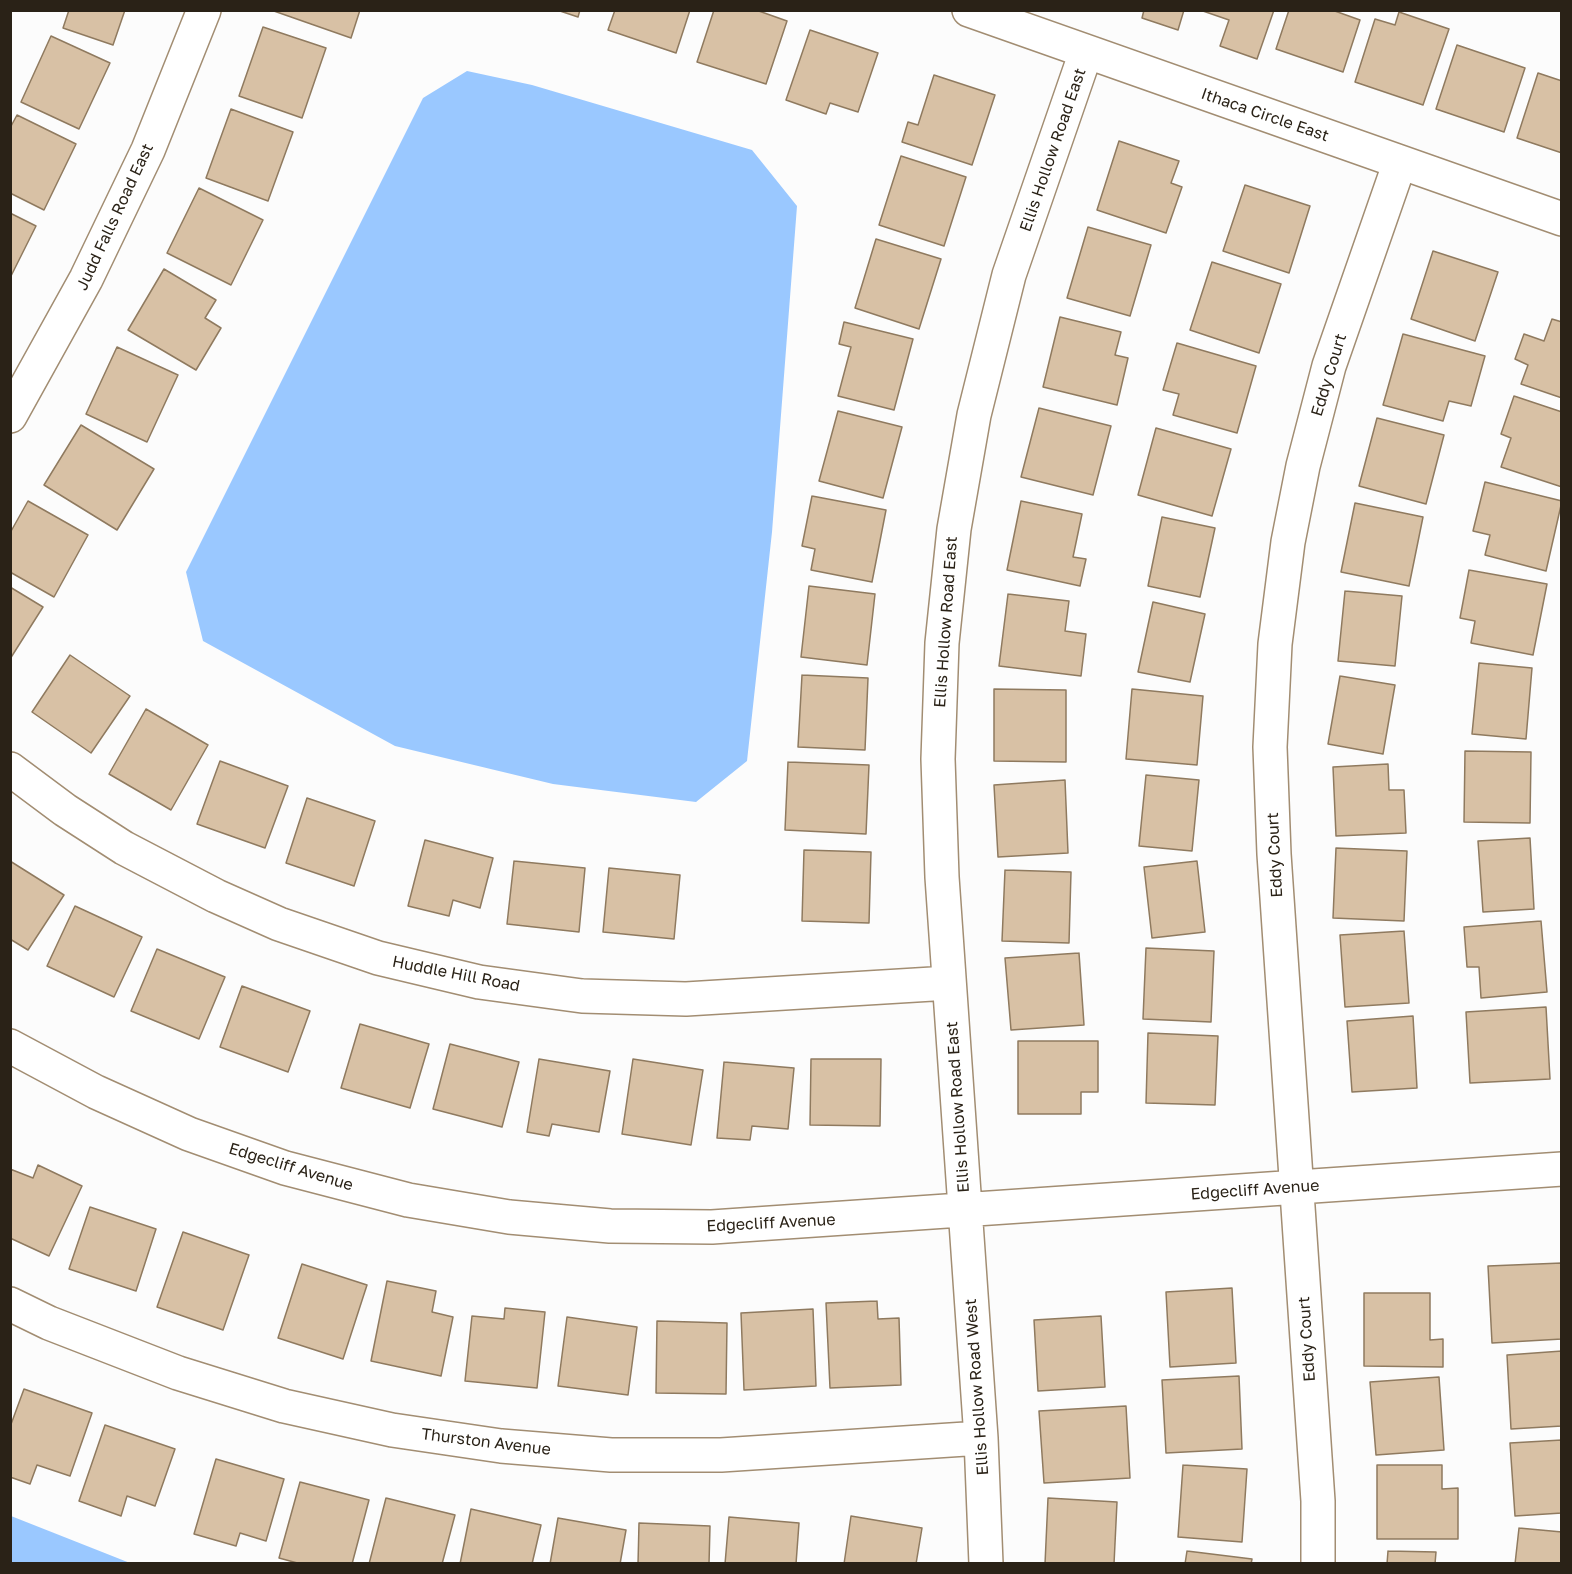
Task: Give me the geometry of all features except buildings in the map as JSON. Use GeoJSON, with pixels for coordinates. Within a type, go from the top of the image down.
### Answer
{"type":"FeatureCollection","features":[{"type":"Feature","properties":{"kind":"street","name":"Judd Falls Road East"},"geometry":{"type":"LineString","coordinates":[[10,416],[86,279],[147,150],[204,10]]}},
{"type":"Feature","properties":{"kind":"street","name":"Ithaca Circle East"},"geometry":{"type":"LineString","coordinates":[[969,10],[1562,219]]}},
{"type":"Feature","properties":{"kind":"street","name":"Ellis Hollow Road East"},"geometry":{"type":"LineString","coordinates":[[965,1211],[942,877],[938,759],[942,643],[954,529],[974,415],[1009,276],[1086,52]]}},
{"type":"Feature","properties":{"kind":"street","name":"Eddy Court"},"geometry":{"type":"LineString","coordinates":[[1318,1563],[1318,1501],[1274,854],[1270,747],[1275,644],[1288,542],[1303,466],[1329,366],[1400,162]]}},
{"type":"Feature","properties":{"kind":"street","name":"Huddle Hill Road"},"geometry":{"type":"LineString","coordinates":[[10,769],[65,810],[124,848],[216,896],[279,924],[378,958],[479,982],[582,996],[686,999],[949,983]]}},
{"type":"Feature","properties":{"kind":"street","name":"Edgecliff Avenue"},"geometry":{"type":"LineString","coordinates":[[10,1046],[96,1092],[189,1134],[285,1168],[419,1202],[509,1217],[610,1226],[712,1227],[1562,1168]]}},
{"type":"Feature","properties":{"kind":"street","name":"Ellis Hollow Road West"},"geometry":{"type":"LineString","coordinates":[[965,1211],[981,1438],[986,1563]]}},
{"type":"Feature","properties":{"kind":"street","name":"Thurston Avenue"},"geometry":{"type":"LineString","coordinates":[[10,1304],[49,1323],[178,1373],[284,1406],[392,1430],[501,1446],[611,1455],[721,1455],[981,1438]]}},
{"type":"Feature","properties":{"kind":"water"},"geometry":{"type":"Polygon","coordinates":[[[467,71],[532,85],[752,150],[797,206],[772,532],[747,761],[696,802],[553,784],[395,746],[203,641],[186,572],[423,98],[467,71]]]}},
{"type":"Feature","properties":{"kind":"water"},"geometry":{"type":"Polygon","coordinates":[[[11,1516],[130,1563],[11,1563],[11,1516]]]}}]}
